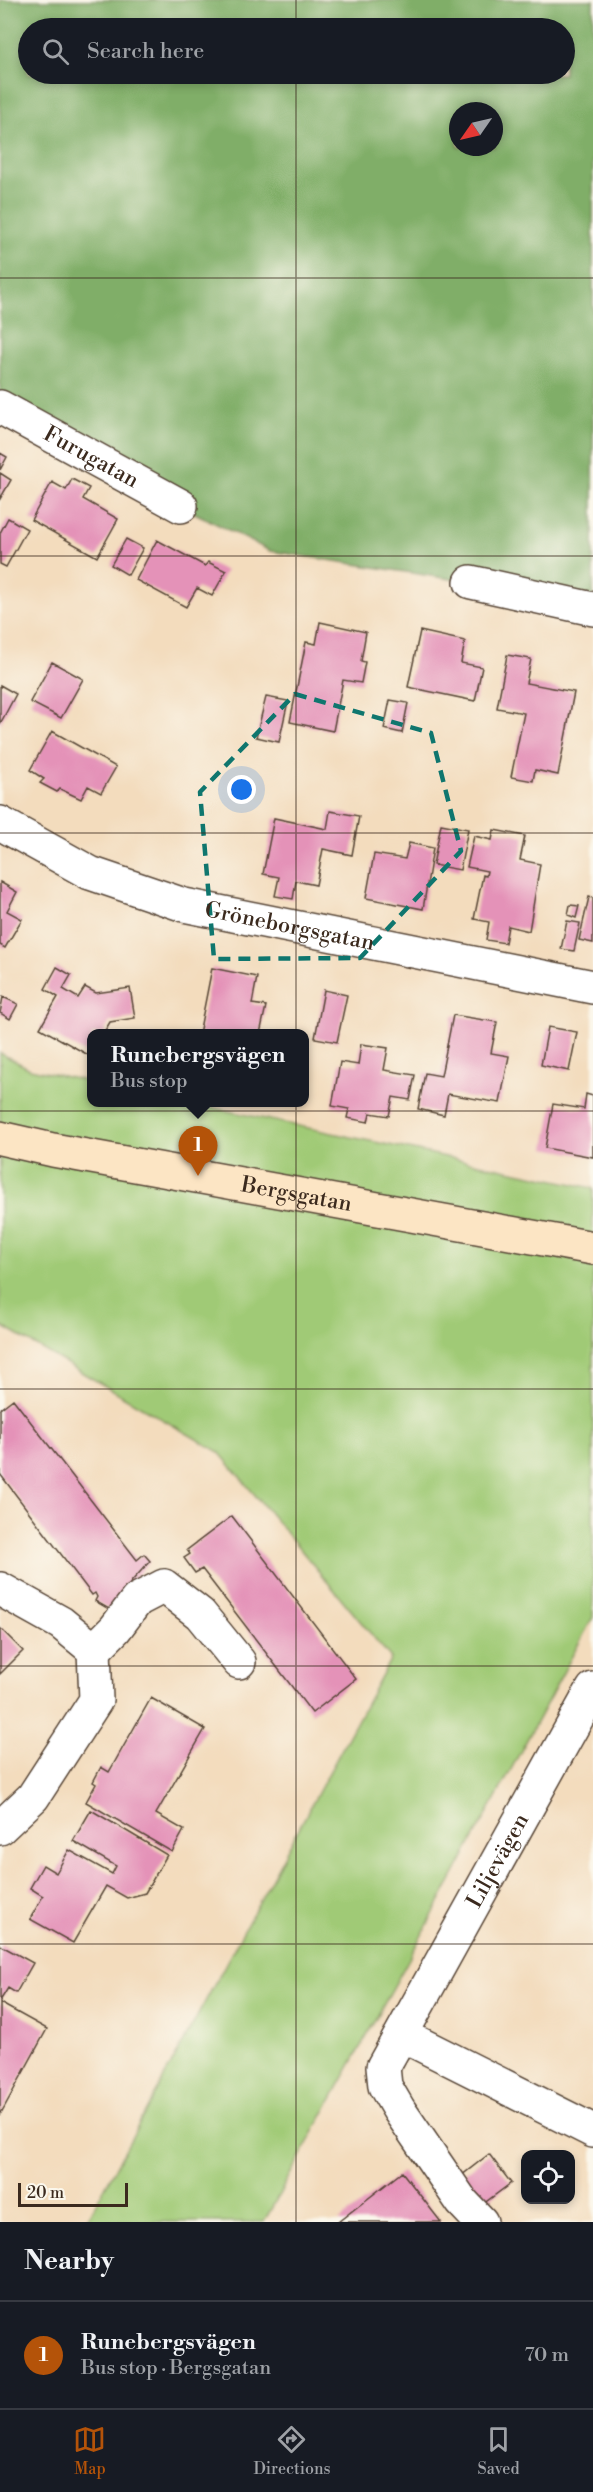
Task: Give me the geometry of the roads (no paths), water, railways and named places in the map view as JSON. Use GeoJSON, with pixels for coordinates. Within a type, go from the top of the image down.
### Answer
{"type":"FeatureCollection","features":[{"type":"Feature","properties":{"kind":"street","name":"Furugatan"},"geometry":{"type":"LineString","coordinates":[[0,407],[181,506]]}},
{"type":"Feature","properties":{"kind":"street"},"geometry":{"type":"LineString","coordinates":[[471,582],[593,609]]}},
{"type":"Feature","properties":{"kind":"street","name":"Gröneborgsgatan"},"geometry":{"type":"LineString","coordinates":[[0,823],[90,873],[184,905],[593,987]]}},
{"type":"Feature","properties":{"kind":"street","name":"Bergsgatan"},"geometry":{"type":"LineString","coordinates":[[0,1138],[53,1150],[593,1248]]}},
{"type":"Feature","properties":{"kind":"street"},"geometry":{"type":"LineString","coordinates":[[0,1828],[33,1797],[96,1700],[94,1650],[115,1629],[137,1600],[164,1586],[200,1614],[239,1662]]}},
{"type":"Feature","properties":{"kind":"street"},"geometry":{"type":"LineString","coordinates":[[0,1588],[61,1623],[94,1650]]}},
{"type":"Feature","properties":{"kind":"street","name":"Liljevägen"},"geometry":{"type":"LineString","coordinates":[[481,2222],[462,2202],[385,2086],[383,2067],[593,1689]]}},
{"type":"Feature","properties":{"kind":"street"},"geometry":{"type":"LineString","coordinates":[[402,2035],[593,2131]]}},
{"type":"Feature","properties":{"kind":"place","name":"Runebergsvägen"},"geometry":{"type":"Point","coordinates":[198,1176]}}]}
